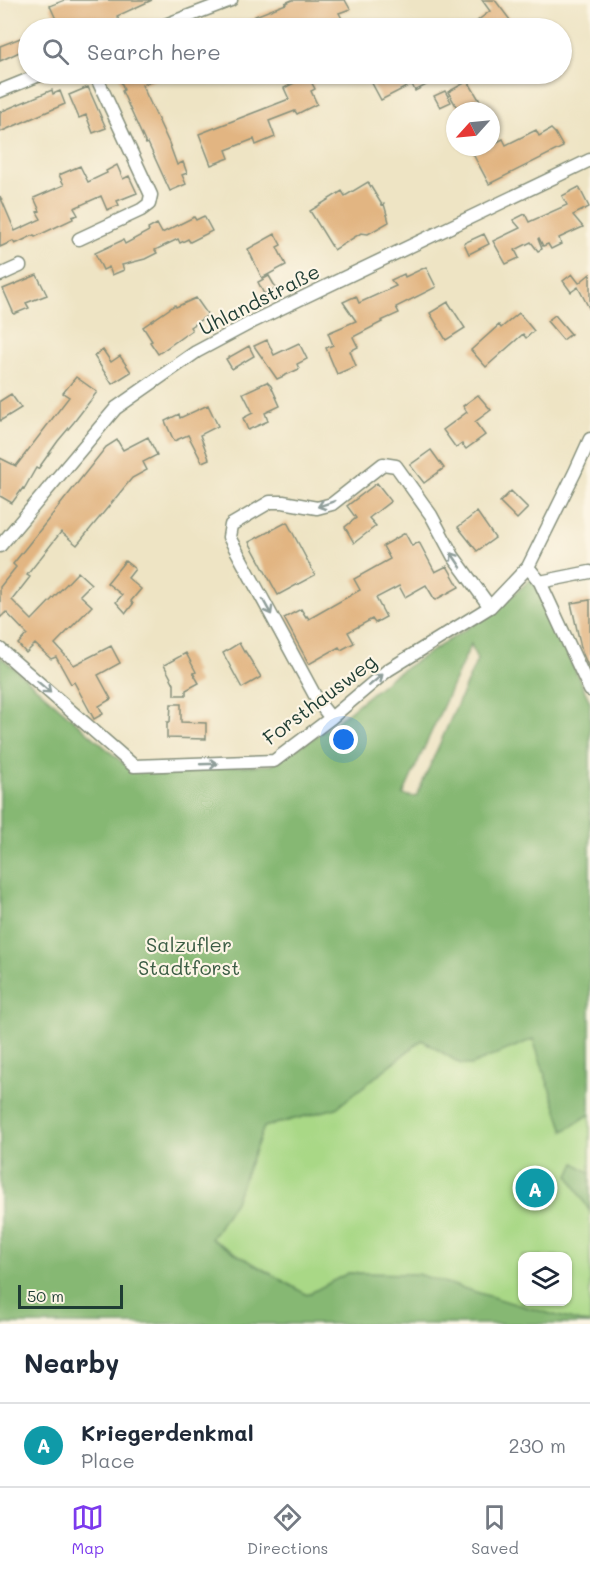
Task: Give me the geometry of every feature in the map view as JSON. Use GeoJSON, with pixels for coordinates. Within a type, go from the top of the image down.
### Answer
{"type":"FeatureCollection","features":[{"type":"Feature","properties":{"kind":"street"},"geometry":{"type":"LineString","coordinates":[[183,18],[231,0]]}},
{"type":"Feature","properties":{"kind":"street"},"geometry":{"type":"LineString","coordinates":[[0,91],[18,84]]}},
{"type":"Feature","properties":{"kind":"street"},"geometry":{"type":"LineString","coordinates":[[79,239],[141,210],[149,204],[151,195],[101,84]]}},
{"type":"Feature","properties":{"kind":"street","name":"Uhlandstraße"},"geometry":{"type":"LineString","coordinates":[[0,546],[116,408],[196,352],[254,321],[590,160]]}},
{"type":"Feature","properties":{"kind":"street"},"geometry":{"type":"LineString","coordinates":[[0,275],[20,266]]}},
{"type":"Feature","properties":{"kind":"street","name":"Forsthausweg"},"geometry":{"type":"LineString","coordinates":[[0,648],[134,766],[273,761],[331,718],[388,670],[490,607],[528,567],[590,439]]}},
{"type":"Feature","properties":{"kind":"street"},"geometry":{"type":"LineString","coordinates":[[331,718],[319,703],[228,537],[231,525],[270,502],[317,508],[332,504],[383,464],[396,466],[432,515],[453,556],[490,607]]}},
{"type":"Feature","properties":{"kind":"street"},"geometry":{"type":"LineString","coordinates":[[528,567],[540,582],[590,690]]}},
{"type":"Feature","properties":{"kind":"street"},"geometry":{"type":"LineString","coordinates":[[540,582],[590,572]]}},
{"type":"Feature","properties":{"kind":"green space","name":"Salzufler Stadtforst"},"geometry":{"type":"Polygon","coordinates":[[[532,578],[590,702],[590,1114],[564,1131],[533,1039],[471,1065],[461,1064],[422,1040],[336,1108],[264,1127],[235,1201],[211,1239],[307,1295],[348,1273],[417,1274],[518,1306],[590,1324],[0,1324],[0,656],[131,770],[272,765],[335,723],[391,677],[496,610],[532,578]],[[471,644],[403,795],[416,797],[477,660],[471,644]]]}},
{"type":"Feature","properties":{"kind":"green space"},"geometry":{"type":"Polygon","coordinates":[[[533,1039],[564,1131],[590,1114],[590,1173],[575,1163],[569,1176],[590,1212],[590,1323],[522,1306],[572,1306],[572,1252],[518,1252],[518,1305],[417,1274],[348,1273],[307,1295],[211,1239],[235,1201],[264,1127],[336,1108],[422,1040],[461,1064],[471,1065],[533,1039]]]}},
{"type":"Feature","properties":{"kind":"green space"},"geometry":{"type":"Polygon","coordinates":[[[575,1163],[590,1173],[590,1212],[569,1176],[575,1163]]]}},
{"type":"Feature","properties":{"kind":"building"},"geometry":{"type":"Polygon","coordinates":[[[65,0],[152,0],[117,16],[118,18],[55,18],[50,6],[65,0]]]}},
{"type":"Feature","properties":{"kind":"building"},"geometry":{"type":"Polygon","coordinates":[[[292,0],[345,0],[350,9],[339,13],[342,18],[254,18],[292,0]]]}},
{"type":"Feature","properties":{"kind":"building"},"geometry":{"type":"Polygon","coordinates":[[[482,0],[495,0],[508,18],[481,18],[490,11],[482,0]]]}},
{"type":"Feature","properties":{"kind":"building"},"geometry":{"type":"Polygon","coordinates":[[[18,39],[18,53],[0,61],[0,46],[18,39]]]}},
{"type":"Feature","properties":{"kind":"building"},"geometry":{"type":"Polygon","coordinates":[[[122,84],[144,84],[142,85],[177,165],[183,162],[187,173],[182,175],[186,184],[170,191],[148,143],[146,144],[122,91],[124,90],[122,84]]]}},
{"type":"Feature","properties":{"kind":"building"},"geometry":{"type":"Polygon","coordinates":[[[292,84],[312,84],[315,89],[311,91],[317,104],[297,114],[295,111],[269,121],[275,137],[256,145],[254,139],[226,150],[229,158],[211,165],[199,134],[289,99],[284,88],[292,84]]]}},
{"type":"Feature","properties":{"kind":"building"},"geometry":{"type":"Polygon","coordinates":[[[372,84],[412,84],[381,100],[372,84]]]}},
{"type":"Feature","properties":{"kind":"building"},"geometry":{"type":"Polygon","coordinates":[[[412,84],[428,84],[415,91],[412,84]]]}},
{"type":"Feature","properties":{"kind":"building"},"geometry":{"type":"Polygon","coordinates":[[[463,84],[470,84],[480,102],[454,102],[448,92],[463,84]]]}},
{"type":"Feature","properties":{"kind":"building"},"geometry":{"type":"Polygon","coordinates":[[[88,87],[106,128],[93,133],[86,115],[79,118],[69,95],[88,87]]]}},
{"type":"Feature","properties":{"kind":"building"},"geometry":{"type":"Polygon","coordinates":[[[52,90],[53,94],[60,91],[65,104],[0,132],[0,112],[52,90]]]}},
{"type":"Feature","properties":{"kind":"building"},"geometry":{"type":"Polygon","coordinates":[[[445,91],[451,102],[446,102],[440,107],[434,96],[445,91]]]}},
{"type":"Feature","properties":{"kind":"building"},"geometry":{"type":"Polygon","coordinates":[[[551,129],[563,147],[489,184],[474,156],[500,156],[500,140],[503,139],[506,145],[536,130],[539,136],[551,129]]]}},
{"type":"Feature","properties":{"kind":"building"},"geometry":{"type":"Polygon","coordinates":[[[117,165],[123,179],[129,176],[137,193],[117,201],[119,205],[107,210],[101,196],[74,208],[78,215],[72,217],[73,219],[35,237],[34,235],[15,244],[13,241],[0,247],[0,196],[15,231],[41,219],[34,198],[64,185],[59,175],[80,166],[88,182],[107,173],[106,171],[117,165]]]}},
{"type":"Feature","properties":{"kind":"building"},"geometry":{"type":"Polygon","coordinates":[[[368,182],[382,205],[384,204],[389,222],[368,234],[361,233],[334,250],[310,211],[342,191],[345,196],[368,182]]]}},
{"type":"Feature","properties":{"kind":"building"},"geometry":{"type":"Polygon","coordinates":[[[579,187],[589,207],[573,215],[583,227],[559,238],[561,244],[551,249],[548,244],[543,246],[539,238],[542,249],[538,251],[531,242],[515,250],[519,258],[506,264],[493,241],[520,228],[513,220],[525,214],[529,222],[567,205],[562,196],[579,187]]]}},
{"type":"Feature","properties":{"kind":"building"},"geometry":{"type":"Polygon","coordinates":[[[204,216],[212,231],[190,242],[188,239],[180,243],[178,239],[155,250],[157,253],[145,259],[122,265],[124,270],[112,275],[109,267],[103,270],[95,253],[123,240],[125,244],[157,224],[162,233],[194,217],[196,220],[204,216]]]}},
{"type":"Feature","properties":{"kind":"building"},"geometry":{"type":"Polygon","coordinates":[[[275,234],[281,245],[277,247],[286,265],[262,278],[248,249],[275,234]]]}},
{"type":"Feature","properties":{"kind":"building"},"geometry":{"type":"Polygon","coordinates":[[[484,234],[489,244],[469,254],[464,243],[484,234]]]}},
{"type":"Feature","properties":{"kind":"building"},"geometry":{"type":"Polygon","coordinates":[[[426,267],[436,287],[396,307],[399,313],[353,337],[358,347],[350,351],[356,366],[337,374],[326,348],[333,345],[328,333],[356,321],[343,302],[356,296],[359,303],[396,286],[391,280],[404,274],[405,277],[426,267]]]}},
{"type":"Feature","properties":{"kind":"building"},"geometry":{"type":"Polygon","coordinates":[[[572,274],[579,283],[590,274],[590,310],[578,287],[571,292],[563,281],[572,274]]]}},
{"type":"Feature","properties":{"kind":"building"},"geometry":{"type":"Polygon","coordinates":[[[37,275],[47,295],[26,303],[29,308],[14,314],[3,289],[37,275]]]}},
{"type":"Feature","properties":{"kind":"building"},"geometry":{"type":"Polygon","coordinates":[[[269,276],[276,288],[264,294],[258,282],[269,276]]]}},
{"type":"Feature","properties":{"kind":"building"},"geometry":{"type":"Polygon","coordinates":[[[196,298],[208,315],[190,327],[192,330],[158,354],[143,327],[175,305],[176,307],[196,298]]]}},
{"type":"Feature","properties":{"kind":"building"},"geometry":{"type":"Polygon","coordinates":[[[448,302],[465,328],[446,340],[430,313],[448,302]]]}},
{"type":"Feature","properties":{"kind":"building"},"geometry":{"type":"Polygon","coordinates":[[[519,313],[534,331],[526,338],[523,334],[486,367],[471,350],[499,325],[501,328],[519,313]]]}},
{"type":"Feature","properties":{"kind":"building"},"geometry":{"type":"Polygon","coordinates":[[[555,315],[571,334],[563,340],[547,321],[555,315]]]}},
{"type":"Feature","properties":{"kind":"building"},"geometry":{"type":"Polygon","coordinates":[[[267,340],[274,355],[299,343],[307,359],[297,364],[299,369],[277,379],[254,346],[267,340]]]}},
{"type":"Feature","properties":{"kind":"building"},"geometry":{"type":"Polygon","coordinates":[[[249,346],[254,356],[232,369],[226,359],[249,346]]]}},
{"type":"Feature","properties":{"kind":"building"},"geometry":{"type":"Polygon","coordinates":[[[103,350],[111,362],[120,356],[131,372],[112,384],[94,356],[103,350]]]}},
{"type":"Feature","properties":{"kind":"building"},"geometry":{"type":"Polygon","coordinates":[[[76,377],[97,392],[38,469],[36,468],[24,489],[12,503],[0,496],[0,458],[16,466],[69,397],[63,393],[76,377]]]}},
{"type":"Feature","properties":{"kind":"building"},"geometry":{"type":"Polygon","coordinates":[[[267,382],[280,406],[265,413],[268,421],[248,430],[243,418],[253,413],[243,393],[267,382]]]}},
{"type":"Feature","properties":{"kind":"building"},"geometry":{"type":"Polygon","coordinates":[[[11,394],[21,408],[0,421],[0,401],[11,394]]]}},
{"type":"Feature","properties":{"kind":"building"},"geometry":{"type":"Polygon","coordinates":[[[478,395],[491,410],[475,422],[485,435],[466,449],[462,444],[456,448],[443,430],[467,412],[463,406],[478,395]]]}},
{"type":"Feature","properties":{"kind":"building"},"geometry":{"type":"Polygon","coordinates":[[[208,405],[218,426],[200,435],[209,459],[202,462],[188,435],[174,441],[165,421],[179,414],[180,418],[208,405]]]}},
{"type":"Feature","properties":{"kind":"building"},"geometry":{"type":"Polygon","coordinates":[[[148,437],[157,455],[143,462],[147,470],[132,478],[77,545],[61,532],[27,575],[30,577],[12,600],[32,620],[78,572],[91,584],[80,595],[92,606],[55,644],[74,665],[111,646],[120,663],[98,675],[111,699],[99,706],[103,714],[94,719],[74,682],[71,684],[56,657],[51,659],[35,644],[26,653],[18,644],[27,634],[6,612],[0,618],[0,587],[16,567],[13,564],[106,447],[117,440],[123,450],[148,437]]]}},
{"type":"Feature","properties":{"kind":"building"},"geometry":{"type":"Polygon","coordinates":[[[431,450],[444,468],[424,483],[410,465],[431,450]]]}},
{"type":"Feature","properties":{"kind":"building"},"geometry":{"type":"Polygon","coordinates":[[[377,483],[391,501],[369,518],[376,526],[354,543],[345,527],[356,518],[347,506],[377,483]]]}},
{"type":"Feature","properties":{"kind":"building"},"geometry":{"type":"Polygon","coordinates":[[[511,491],[528,508],[517,519],[500,502],[511,491]]]}},
{"type":"Feature","properties":{"kind":"building"},"geometry":{"type":"Polygon","coordinates":[[[477,512],[495,538],[477,551],[458,527],[477,512]]]}},
{"type":"Feature","properties":{"kind":"building"},"geometry":{"type":"Polygon","coordinates":[[[287,522],[315,575],[278,595],[249,542],[287,522]]]}},
{"type":"Feature","properties":{"kind":"building"},"geometry":{"type":"Polygon","coordinates":[[[405,533],[412,546],[419,542],[435,572],[447,566],[459,587],[435,600],[426,585],[405,597],[399,586],[376,598],[386,617],[375,623],[372,619],[348,632],[354,643],[341,650],[339,647],[309,664],[284,618],[301,609],[309,619],[360,590],[354,579],[390,559],[383,546],[405,533]]]}},
{"type":"Feature","properties":{"kind":"building"},"geometry":{"type":"Polygon","coordinates":[[[125,561],[135,569],[128,578],[141,589],[131,601],[133,604],[126,613],[116,602],[122,595],[107,583],[125,561]]]}},
{"type":"Feature","properties":{"kind":"building"},"geometry":{"type":"Polygon","coordinates":[[[590,600],[589,668],[582,652],[571,603],[590,600]]]}},
{"type":"Feature","properties":{"kind":"building"},"geometry":{"type":"Polygon","coordinates":[[[239,643],[261,677],[242,688],[223,653],[239,643]]]}},
{"type":"Feature","properties":{"kind":"building"},"geometry":{"type":"Polygon","coordinates":[[[186,653],[199,683],[186,690],[186,695],[174,695],[174,684],[164,665],[186,653]]]}},
{"type":"Feature","properties":{"kind":"building"},"geometry":{"type":"Polygon","coordinates":[[[171,704],[181,704],[181,722],[206,723],[206,739],[167,738],[167,722],[170,722],[171,704]]]}},
{"type":"Feature","properties":{"kind":"place","name":"Kriegerdenkmal"},"geometry":{"type":"Point","coordinates":[535,1188]}}]}
